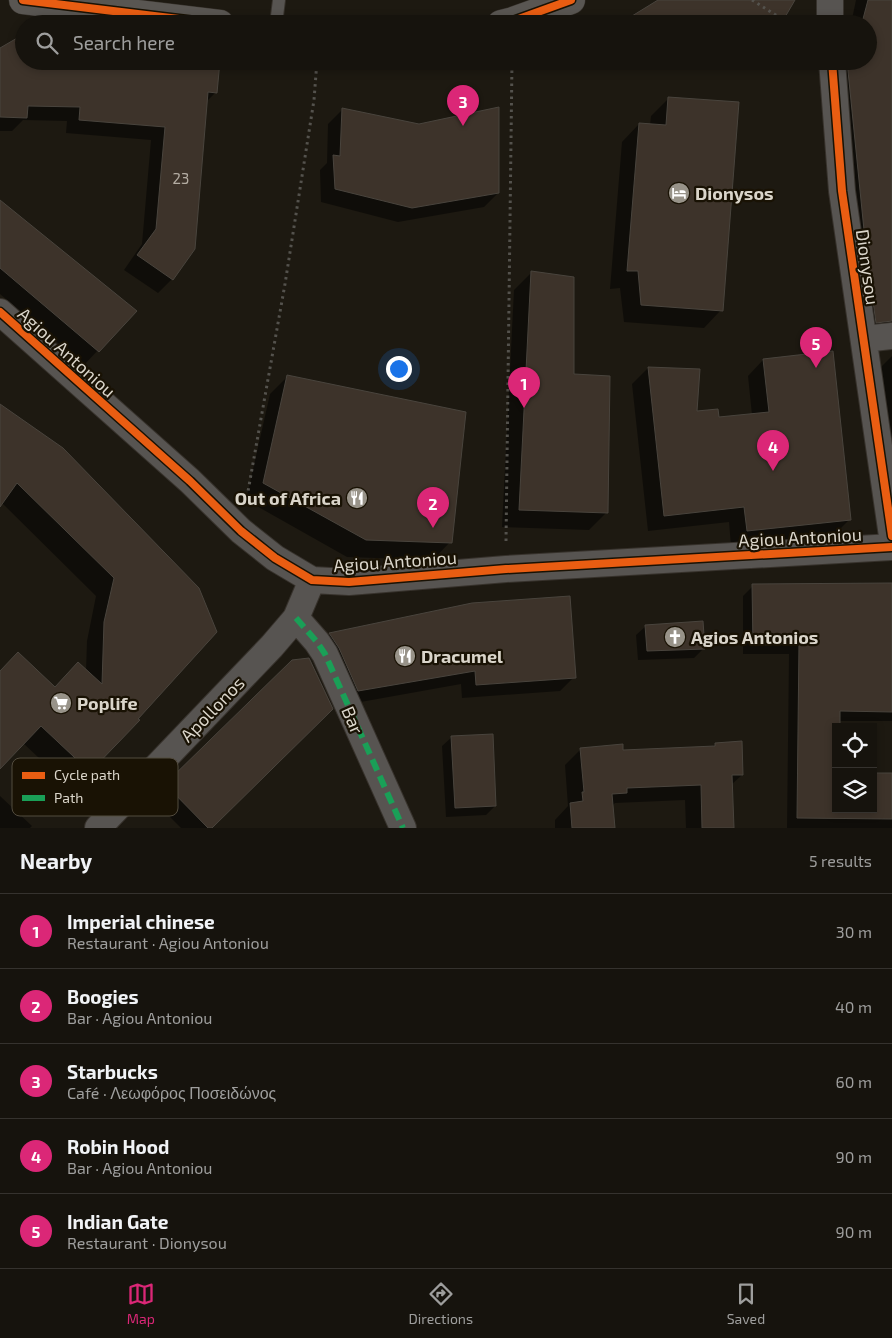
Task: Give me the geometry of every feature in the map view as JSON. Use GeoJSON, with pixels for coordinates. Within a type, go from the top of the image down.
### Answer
{"type":"FeatureCollection","features":[{"type":"Feature","properties":{"kind":"main road"},"geometry":{"type":"LineString","coordinates":[[23,0],[146,15]]}},
{"type":"Feature","properties":{"kind":"main road"},"geometry":{"type":"LineString","coordinates":[[530,15],[571,0]]}},
{"type":"Feature","properties":{"kind":"street"},"geometry":{"type":"LineString","coordinates":[[830,0],[830,15]]}},
{"type":"Feature","properties":{"kind":"street","name":"Dionysou"},"geometry":{"type":"LineString","coordinates":[[833,70],[842,192],[892,536]]}},
{"type":"Feature","properties":{"kind":"street","name":"Agiou Antoniou"},"geometry":{"type":"LineString","coordinates":[[0,312],[190,481],[240,531],[275,558],[312,580],[349,582],[506,569],[892,547]]}},
{"type":"Feature","properties":{"kind":"street"},"geometry":{"type":"LineString","coordinates":[[864,339],[892,336]]}},
{"type":"Feature","properties":{"kind":"street","name":"Apollonos"},"geometry":{"type":"LineString","coordinates":[[165,758],[296,618],[312,580]]}},
{"type":"Feature","properties":{"kind":"street","name":"Bar"},"geometry":{"type":"LineString","coordinates":[[296,618],[325,654],[365,748],[403,828]]}},
{"type":"Feature","properties":{"kind":"street","name":"Apollonos"},"geometry":{"type":"LineString","coordinates":[[98,828],[109,816]]}},
{"type":"Feature","properties":{"kind":"lane"},"geometry":{"type":"LineString","coordinates":[[278,15],[280,0]]}},
{"type":"Feature","properties":{"kind":"path"},"geometry":{"type":"LineString","coordinates":[[752,0],[776,15]]}},
{"type":"Feature","properties":{"kind":"path"},"geometry":{"type":"LineString","coordinates":[[240,531],[287,274],[314,100],[316,70]]}},
{"type":"Feature","properties":{"kind":"path"},"geometry":{"type":"LineString","coordinates":[[506,569],[512,70]]}},
{"type":"Feature","properties":{"kind":"building"},"geometry":{"type":"Polygon","coordinates":[[[658,0],[795,0],[786,15],[634,15],[658,0]]]}},
{"type":"Feature","properties":{"kind":"building"},"geometry":{"type":"Polygon","coordinates":[[[868,0],[892,0],[892,321],[876,323],[866,250],[848,70],[877,70],[877,15],[864,15],[868,0]]]}},
{"type":"Feature","properties":{"kind":"building"},"geometry":{"type":"Polygon","coordinates":[[[15,39],[15,70],[219,70],[217,93],[208,92],[195,249],[173,280],[137,255],[156,229],[165,127],[79,120],[80,107],[28,106],[27,118],[0,117],[0,48],[15,39]]]}},
{"type":"Feature","properties":{"kind":"building"},"geometry":{"type":"Polygon","coordinates":[[[668,97],[739,102],[723,311],[641,305],[638,271],[627,271],[639,123],[666,125],[668,97]]]}},
{"type":"Feature","properties":{"kind":"building"},"geometry":{"type":"Polygon","coordinates":[[[499,107],[499,193],[412,208],[335,189],[333,155],[340,156],[342,108],[419,124],[499,107]]]}},
{"type":"Feature","properties":{"kind":"building"},"geometry":{"type":"Polygon","coordinates":[[[0,200],[137,311],[99,352],[0,268],[0,200]]]}},
{"type":"Feature","properties":{"kind":"building"},"geometry":{"type":"Polygon","coordinates":[[[531,271],[574,277],[574,374],[610,376],[608,513],[519,510],[531,271]]]}},
{"type":"Feature","properties":{"kind":"building"},"geometry":{"type":"Polygon","coordinates":[[[833,351],[851,520],[747,531],[744,507],[664,516],[648,367],[700,369],[697,411],[718,409],[719,417],[769,412],[763,359],[833,351]]]}},
{"type":"Feature","properties":{"kind":"building"},"geometry":{"type":"Polygon","coordinates":[[[287,375],[466,412],[452,543],[366,540],[263,483],[287,375]]]}},
{"type":"Feature","properties":{"kind":"building"},"geometry":{"type":"Polygon","coordinates":[[[0,404],[63,448],[199,588],[217,632],[138,719],[140,720],[103,758],[75,758],[41,726],[0,769],[0,671],[18,652],[55,687],[78,662],[102,684],[104,622],[114,578],[17,483],[0,507],[0,404]]]}},
{"type":"Feature","properties":{"kind":"building"},"geometry":{"type":"Polygon","coordinates":[[[892,583],[892,712],[840,711],[840,723],[832,723],[832,813],[877,813],[877,773],[892,773],[892,819],[797,818],[799,644],[753,645],[752,584],[892,583]]]}},
{"type":"Feature","properties":{"kind":"building"},"geometry":{"type":"Polygon","coordinates":[[[570,596],[576,678],[476,685],[475,671],[358,691],[339,648],[329,633],[472,603],[570,596]]]}},
{"type":"Feature","properties":{"kind":"building","name":"Agios Antonios"},"geometry":{"type":"Polygon","coordinates":[[[703,621],[705,649],[647,651],[645,625],[703,621]]]}},
{"type":"Feature","properties":{"kind":"building"},"geometry":{"type":"Polygon","coordinates":[[[309,658],[333,709],[212,828],[208,828],[178,797],[178,771],[292,660],[309,658]]]}},
{"type":"Feature","properties":{"kind":"building"},"geometry":{"type":"Polygon","coordinates":[[[493,734],[496,806],[455,808],[451,736],[493,734]]]}},
{"type":"Feature","properties":{"kind":"building"},"geometry":{"type":"Polygon","coordinates":[[[742,741],[743,775],[732,775],[734,828],[702,828],[701,785],[627,788],[627,793],[612,794],[615,828],[572,828],[570,803],[583,801],[582,792],[584,792],[580,748],[623,744],[623,750],[715,746],[715,743],[742,741]]]}},
{"type":"Feature","properties":{"kind":"marked path"},"geometry":{"type":"LineString","coordinates":[[296,618],[325,654],[403,828]]}},
{"type":"Feature","properties":{"kind":"cycle path"},"geometry":{"type":"LineString","coordinates":[[23,0],[146,15]]}},
{"type":"Feature","properties":{"kind":"cycle path"},"geometry":{"type":"LineString","coordinates":[[530,15],[571,0]]}},
{"type":"Feature","properties":{"kind":"cycle path"},"geometry":{"type":"LineString","coordinates":[[833,70],[842,191],[892,536]]}},
{"type":"Feature","properties":{"kind":"cycle path"},"geometry":{"type":"LineString","coordinates":[[0,312],[190,481],[241,531],[275,558],[312,580],[349,582],[506,569],[892,547]]}},
{"type":"Feature","properties":{"kind":"place","name":"Starbucks"},"geometry":{"type":"Point","coordinates":[463,126]}},
{"type":"Feature","properties":{"kind":"place","name":"Dionysos"},"geometry":{"type":"Point","coordinates":[679,193]}},
{"type":"Feature","properties":{"kind":"place","name":"Indian Gate"},"geometry":{"type":"Point","coordinates":[816,368]}},
{"type":"Feature","properties":{"kind":"place","name":"Imperial chinese"},"geometry":{"type":"Point","coordinates":[524,408]}},
{"type":"Feature","properties":{"kind":"place","name":"Robin Hood"},"geometry":{"type":"Point","coordinates":[773,471]}},
{"type":"Feature","properties":{"kind":"place","name":"Out of Africa"},"geometry":{"type":"Point","coordinates":[357,498]}},
{"type":"Feature","properties":{"kind":"place","name":"Boogies"},"geometry":{"type":"Point","coordinates":[433,528]}},
{"type":"Feature","properties":{"kind":"place","name":"Agios Antonios"},"geometry":{"type":"Point","coordinates":[675,637]}},
{"type":"Feature","properties":{"kind":"place","name":"Dracumel"},"geometry":{"type":"Point","coordinates":[405,656]}},
{"type":"Feature","properties":{"kind":"place","name":"Poplife"},"geometry":{"type":"Point","coordinates":[61,703]}}]}
